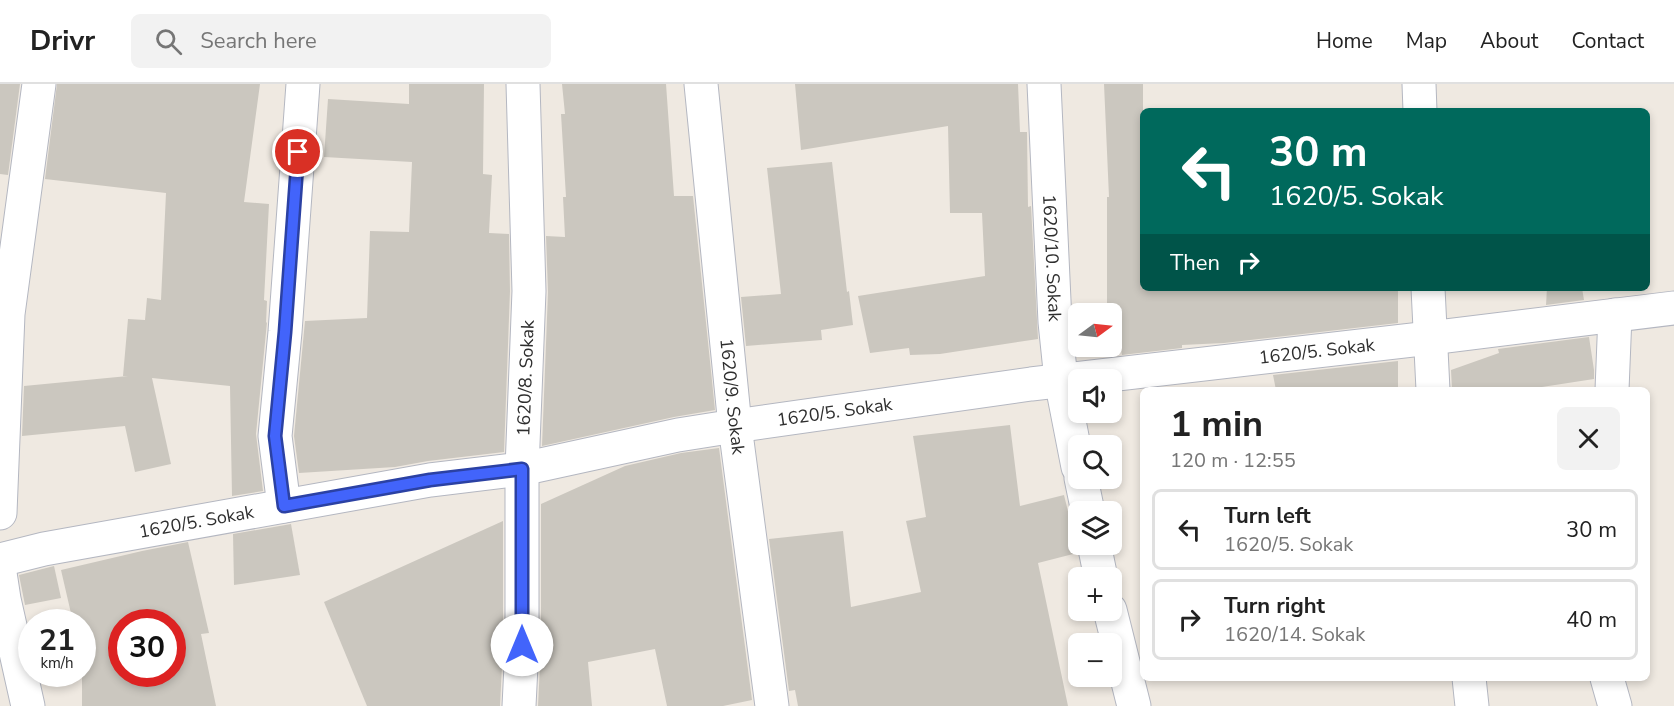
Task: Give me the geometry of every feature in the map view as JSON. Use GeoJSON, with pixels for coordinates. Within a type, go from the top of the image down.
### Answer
{"type":"FeatureCollection","features":[{"type":"Feature","properties":{"kind":"street"},"geometry":{"type":"LineString","coordinates":[[0,513],[8,314],[39,84]]}},
{"type":"Feature","properties":{"kind":"street"},"geometry":{"type":"LineString","coordinates":[[284,506],[275,436],[303,84]]}},
{"type":"Feature","properties":{"kind":"street","name":"1620/8. Sokak"},"geometry":{"type":"LineString","coordinates":[[519,706],[522,645],[522,469],[529,291],[523,84]]}},
{"type":"Feature","properties":{"kind":"street","name":"1620/9. Sokak"},"geometry":{"type":"LineString","coordinates":[[701,84],[735,426],[771,706]]}},
{"type":"Feature","properties":{"kind":"street","name":"1620/10. Sokak"},"geometry":{"type":"LineString","coordinates":[[1044,84],[1055,322],[1061,380],[1072,435]]}},
{"type":"Feature","properties":{"kind":"street"},"geometry":{"type":"LineString","coordinates":[[1419,84],[1420,108]]}},
{"type":"Feature","properties":{"kind":"street"},"geometry":{"type":"LineString","coordinates":[[1428,291],[1433,387]]}},
{"type":"Feature","properties":{"kind":"street","name":"1620/5. Sokak"},"geometry":{"type":"LineString","coordinates":[[0,561],[44,549],[430,480],[522,469],[678,435],[735,426],[1061,380],[1674,308]]}},
{"type":"Feature","properties":{"kind":"street"},"geometry":{"type":"LineString","coordinates":[[1612,387],[1615,315]]}},
{"type":"Feature","properties":{"kind":"street"},"geometry":{"type":"LineString","coordinates":[[0,573],[28,706]]}},
{"type":"Feature","properties":{"kind":"street"},"geometry":{"type":"LineString","coordinates":[[1113,621],[1134,706]]}},
{"type":"Feature","properties":{"kind":"street"},"geometry":{"type":"LineString","coordinates":[[1469,681],[1472,706]]}},
{"type":"Feature","properties":{"kind":"street"},"geometry":{"type":"LineString","coordinates":[[1608,681],[1615,706]]}},
{"type":"Feature","properties":{"kind":"building"},"geometry":{"type":"Polygon","coordinates":[[[0,84],[20,84],[8,175],[0,174],[0,84]]]}},
{"type":"Feature","properties":{"kind":"building"},"geometry":{"type":"Polygon","coordinates":[[[57,84],[260,84],[244,202],[269,204],[264,300],[267,301],[267,322],[256,434],[263,491],[232,496],[230,386],[152,378],[171,464],[135,472],[125,426],[22,436],[24,386],[128,376],[123,376],[128,319],[145,320],[147,298],[161,300],[166,193],[45,179],[57,84]]]}},
{"type":"Feature","properties":{"kind":"building"},"geometry":{"type":"Polygon","coordinates":[[[409,84],[484,84],[483,174],[492,175],[489,233],[509,234],[510,291],[504,452],[395,467],[299,473],[294,436],[305,321],[367,318],[370,231],[409,232],[412,162],[324,157],[328,99],[409,104],[409,84]]]}},
{"type":"Feature","properties":{"kind":"building"},"geometry":{"type":"Polygon","coordinates":[[[562,84],[666,84],[674,196],[693,196],[715,410],[542,446],[548,292],[546,236],[565,237],[563,197],[566,197],[561,114],[565,114],[562,84]]]}},
{"type":"Feature","properties":{"kind":"building"},"geometry":{"type":"Polygon","coordinates":[[[795,84],[1018,84],[1020,132],[1027,132],[1028,207],[1031,206],[1038,339],[940,354],[910,355],[909,348],[870,353],[858,296],[985,276],[982,213],[950,213],[948,126],[801,150],[795,84]]]}},
{"type":"Feature","properties":{"kind":"building"},"geometry":{"type":"Polygon","coordinates":[[[1104,84],[1143,84],[1143,108],[1140,108],[1140,291],[1398,291],[1398,323],[1224,343],[1182,345],[1182,348],[1122,355],[1122,303],[1107,303],[1107,197],[1109,197],[1104,84]]]}},
{"type":"Feature","properties":{"kind":"building"},"geometry":{"type":"Polygon","coordinates":[[[832,162],[853,325],[821,330],[822,340],[746,346],[741,297],[781,294],[767,168],[832,162]]]}},
{"type":"Feature","properties":{"kind":"building"},"geometry":{"type":"Polygon","coordinates":[[[1547,291],[1582,291],[1584,300],[1546,305],[1547,291]]]}},
{"type":"Feature","properties":{"kind":"building"},"geometry":{"type":"Polygon","coordinates":[[[1589,337],[1594,379],[1542,387],[1452,387],[1451,370],[1499,353],[1498,349],[1589,337]]]}},
{"type":"Feature","properties":{"kind":"building"},"geometry":{"type":"Polygon","coordinates":[[[1398,361],[1398,387],[1275,387],[1273,375],[1398,361]]]}},
{"type":"Feature","properties":{"kind":"building"},"geometry":{"type":"Polygon","coordinates":[[[1010,425],[1020,506],[1064,495],[1068,511],[1069,555],[1038,563],[1068,706],[798,706],[795,690],[789,691],[769,539],[843,531],[851,607],[921,592],[906,521],[926,517],[913,436],[1010,425]]]}},
{"type":"Feature","properties":{"kind":"building"},"geometry":{"type":"Polygon","coordinates":[[[719,448],[752,700],[723,706],[667,706],[655,649],[588,662],[592,706],[538,706],[541,645],[541,504],[625,466],[681,453],[719,448]]]}},
{"type":"Feature","properties":{"kind":"building"},"geometry":{"type":"Polygon","coordinates":[[[503,521],[503,645],[500,706],[367,706],[324,602],[503,521]]]}},
{"type":"Feature","properties":{"kind":"building"},"geometry":{"type":"Polygon","coordinates":[[[291,524],[300,575],[234,585],[233,534],[291,524]]]}},
{"type":"Feature","properties":{"kind":"building"},"geometry":{"type":"Polygon","coordinates":[[[188,542],[209,633],[201,634],[216,706],[82,706],[82,687],[96,687],[96,609],[70,609],[61,570],[188,542]]]}},
{"type":"Feature","properties":{"kind":"building"},"geometry":{"type":"Polygon","coordinates":[[[54,566],[61,598],[25,605],[19,575],[54,566]]]}},
{"type":"Feature","properties":{"kind":"route"},"geometry":{"type":"LineString","coordinates":[[298,152],[275,436],[284,506],[430,480],[522,469],[522,645]]}}]}
